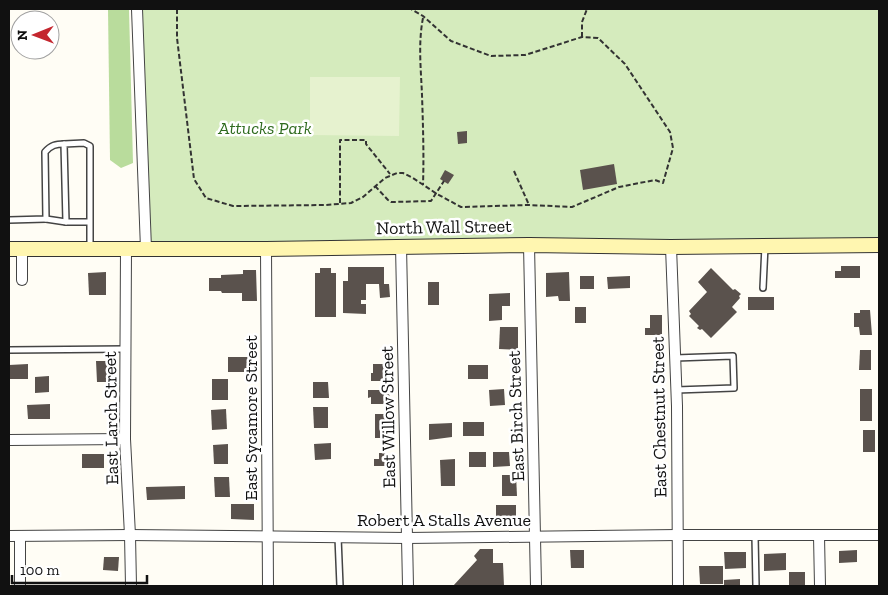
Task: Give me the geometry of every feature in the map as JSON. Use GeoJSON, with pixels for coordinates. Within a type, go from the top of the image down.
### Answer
{"type":"FeatureCollection","features":[{"type":"Feature","properties":{"kind":"street"},"geometry":{"type":"LineString","coordinates":[[137,9],[146,249]]}},
{"type":"Feature","properties":{"kind":"street","name":"North Wall Street"},"geometry":{"type":"LineString","coordinates":[[15,249],[266,249],[529,245],[671,247],[879,245]]}},
{"type":"Feature","properties":{"kind":"street","name":"East Birch Street"},"geometry":{"type":"LineString","coordinates":[[529,245],[536,586]]}},
{"type":"Feature","properties":{"kind":"street","name":"East Willow Street"},"geometry":{"type":"LineString","coordinates":[[401,246],[408,586]]}},
{"type":"Feature","properties":{"kind":"street","name":"East Chestnut Street"},"geometry":{"type":"LineString","coordinates":[[671,247],[676,390],[678,586]]}},
{"type":"Feature","properties":{"kind":"street"},"geometry":{"type":"LineString","coordinates":[[15,249],[22,280]]}},
{"type":"Feature","properties":{"kind":"street","name":"East Sycamore Street"},"geometry":{"type":"LineString","coordinates":[[266,249],[268,586]]}},
{"type":"Feature","properties":{"kind":"street","name":"East Larch Street"},"geometry":{"type":"LineString","coordinates":[[126,250],[125,439],[131,586]]}},
{"type":"Feature","properties":{"kind":"street"},"geometry":{"type":"LineString","coordinates":[[9,440],[125,439]]}},
{"type":"Feature","properties":{"kind":"street","name":"Robert A Stalls Avenue"},"geometry":{"type":"LineString","coordinates":[[9,536],[407,538],[879,535]]}},
{"type":"Feature","properties":{"kind":"street"},"geometry":{"type":"LineString","coordinates":[[20,536],[20,586]]}},
{"type":"Feature","properties":{"kind":"street"},"geometry":{"type":"LineString","coordinates":[[819,536],[820,586]]}},
{"type":"Feature","properties":{"kind":"lane"},"geometry":{"type":"LineString","coordinates":[[46,219],[45,152],[49,147],[56,144],[84,143],[90,146],[90,249]]}},
{"type":"Feature","properties":{"kind":"lane"},"geometry":{"type":"LineString","coordinates":[[64,144],[66,222]]}},
{"type":"Feature","properties":{"kind":"lane"},"geometry":{"type":"LineString","coordinates":[[9,220],[46,219],[66,222],[90,222]]}},
{"type":"Feature","properties":{"kind":"lane"},"geometry":{"type":"LineString","coordinates":[[763,288],[766,246]]}},
{"type":"Feature","properties":{"kind":"lane"},"geometry":{"type":"LineString","coordinates":[[9,350],[126,349]]}},
{"type":"Feature","properties":{"kind":"lane"},"geometry":{"type":"LineString","coordinates":[[675,358],[733,356],[734,388],[676,390]]}},
{"type":"Feature","properties":{"kind":"lane"},"geometry":{"type":"LineString","coordinates":[[755,536],[756,586]]}},
{"type":"Feature","properties":{"kind":"lane"},"geometry":{"type":"LineString","coordinates":[[338,537],[340,586]]}},
{"type":"Feature","properties":{"kind":"path"},"geometry":{"type":"LineString","coordinates":[[177,9],[178,46],[194,179],[206,198],[233,206],[351,203],[363,197],[390,174],[403,174],[461,207],[529,204],[572,207],[619,187],[655,180],[663,183],[673,148],[670,132],[625,64],[598,38],[582,37],[524,55],[491,56],[451,41],[423,16],[411,9]]}},
{"type":"Feature","properties":{"kind":"path"},"geometry":{"type":"LineString","coordinates":[[582,37],[582,22],[587,9]]}},
{"type":"Feature","properties":{"kind":"path"},"geometry":{"type":"LineString","coordinates":[[423,16],[420,40],[424,148],[423,185]]}},
{"type":"Feature","properties":{"kind":"path"},"geometry":{"type":"LineString","coordinates":[[340,203],[340,140],[366,140],[366,144],[390,174]]}},
{"type":"Feature","properties":{"kind":"path"},"geometry":{"type":"LineString","coordinates":[[514,171],[529,204]]}},
{"type":"Feature","properties":{"kind":"path"},"geometry":{"type":"LineString","coordinates":[[375,186],[388,200],[396,203],[428,202],[437,194],[444,181]]}},
{"type":"Feature","properties":{"kind":"green space"},"geometry":{"type":"Polygon","coordinates":[[[108,9],[129,9],[133,163],[121,168],[110,160],[108,9]]]}},
{"type":"Feature","properties":{"kind":"green space","name":"Attucks Park"},"geometry":{"type":"Polygon","coordinates":[[[137,9],[879,9],[879,247],[146,249],[137,9]]]}},
{"type":"Feature","properties":{"kind":"green space"},"geometry":{"type":"Polygon","coordinates":[[[310,77],[400,77],[399,136],[310,135],[310,77]]]}},
{"type":"Feature","properties":{"kind":"building"},"geometry":{"type":"Polygon","coordinates":[[[467,131],[467,143],[458,144],[457,132],[467,131]]]}},
{"type":"Feature","properties":{"kind":"building"},"geometry":{"type":"Polygon","coordinates":[[[614,164],[617,184],[583,190],[580,170],[614,164]]]}},
{"type":"Feature","properties":{"kind":"building"},"geometry":{"type":"Polygon","coordinates":[[[445,170],[454,175],[448,184],[440,179],[445,170]]]}},
{"type":"Feature","properties":{"kind":"building"},"geometry":{"type":"Polygon","coordinates":[[[841,266],[860,266],[860,278],[835,278],[835,271],[841,271],[841,266]]]}},
{"type":"Feature","properties":{"kind":"building"},"geometry":{"type":"Polygon","coordinates":[[[348,267],[384,267],[384,284],[389,284],[390,297],[380,298],[379,284],[366,284],[366,300],[361,300],[361,304],[366,304],[366,314],[343,313],[343,281],[348,281],[348,267]]]}},
{"type":"Feature","properties":{"kind":"building"},"geometry":{"type":"Polygon","coordinates":[[[320,268],[331,268],[331,273],[336,273],[336,317],[315,317],[315,273],[320,273],[320,268]]]}},
{"type":"Feature","properties":{"kind":"building"},"geometry":{"type":"Polygon","coordinates":[[[711,268],[733,290],[735,289],[741,294],[732,307],[737,312],[711,338],[702,329],[697,328],[699,326],[689,316],[691,314],[689,311],[707,292],[698,282],[711,268]]]}},
{"type":"Feature","properties":{"kind":"building"},"geometry":{"type":"Polygon","coordinates":[[[243,270],[256,270],[257,301],[242,301],[242,293],[209,291],[209,278],[221,278],[221,275],[243,274],[243,270]]]}},
{"type":"Feature","properties":{"kind":"building"},"geometry":{"type":"Polygon","coordinates":[[[106,272],[106,295],[89,295],[88,273],[106,272]]]}},
{"type":"Feature","properties":{"kind":"building"},"geometry":{"type":"Polygon","coordinates":[[[569,272],[570,301],[559,301],[558,296],[546,297],[546,273],[569,272]]]}},
{"type":"Feature","properties":{"kind":"building"},"geometry":{"type":"Polygon","coordinates":[[[580,276],[594,276],[594,289],[580,289],[580,276]]]}},
{"type":"Feature","properties":{"kind":"building"},"geometry":{"type":"Polygon","coordinates":[[[630,276],[630,288],[608,289],[607,277],[630,276]]]}},
{"type":"Feature","properties":{"kind":"building"},"geometry":{"type":"Polygon","coordinates":[[[428,282],[439,282],[439,305],[428,305],[428,282]]]}},
{"type":"Feature","properties":{"kind":"building"},"geometry":{"type":"Polygon","coordinates":[[[510,293],[510,306],[502,306],[502,320],[489,321],[489,294],[510,293]]]}},
{"type":"Feature","properties":{"kind":"building"},"geometry":{"type":"Polygon","coordinates":[[[748,297],[774,297],[774,310],[748,310],[748,297]]]}},
{"type":"Feature","properties":{"kind":"building"},"geometry":{"type":"Polygon","coordinates":[[[575,307],[586,307],[586,323],[575,323],[575,307]]]}},
{"type":"Feature","properties":{"kind":"building"},"geometry":{"type":"Polygon","coordinates":[[[860,310],[870,310],[872,335],[860,335],[859,327],[854,327],[854,313],[860,313],[860,310]]]}},
{"type":"Feature","properties":{"kind":"building"},"geometry":{"type":"Polygon","coordinates":[[[650,315],[662,315],[662,335],[645,335],[645,328],[650,328],[650,315]]]}},
{"type":"Feature","properties":{"kind":"building"},"geometry":{"type":"Polygon","coordinates":[[[500,327],[518,327],[518,350],[499,349],[500,327]]]}},
{"type":"Feature","properties":{"kind":"building"},"geometry":{"type":"Polygon","coordinates":[[[860,350],[871,350],[871,370],[859,370],[860,350]]]}},
{"type":"Feature","properties":{"kind":"building"},"geometry":{"type":"Polygon","coordinates":[[[228,357],[251,357],[251,372],[228,372],[228,357]]]}},
{"type":"Feature","properties":{"kind":"building"},"geometry":{"type":"Polygon","coordinates":[[[96,361],[109,361],[109,366],[111,366],[109,382],[97,382],[96,361]]]}},
{"type":"Feature","properties":{"kind":"building"},"geometry":{"type":"Polygon","coordinates":[[[28,364],[28,379],[9,379],[9,365],[28,364]]]}},
{"type":"Feature","properties":{"kind":"building"},"geometry":{"type":"Polygon","coordinates":[[[373,364],[388,364],[389,372],[385,372],[386,381],[371,381],[373,364]]]}},
{"type":"Feature","properties":{"kind":"building"},"geometry":{"type":"Polygon","coordinates":[[[468,365],[488,365],[488,379],[468,379],[468,365]]]}},
{"type":"Feature","properties":{"kind":"building"},"geometry":{"type":"Polygon","coordinates":[[[49,376],[49,392],[35,393],[35,377],[49,376]]]}},
{"type":"Feature","properties":{"kind":"building"},"geometry":{"type":"Polygon","coordinates":[[[212,379],[228,379],[228,400],[212,400],[212,379]]]}},
{"type":"Feature","properties":{"kind":"building"},"geometry":{"type":"Polygon","coordinates":[[[313,382],[328,382],[329,398],[313,398],[313,382]]]}},
{"type":"Feature","properties":{"kind":"building"},"geometry":{"type":"Polygon","coordinates":[[[504,389],[505,405],[490,406],[489,390],[504,389]]]}},
{"type":"Feature","properties":{"kind":"building"},"geometry":{"type":"Polygon","coordinates":[[[860,389],[872,389],[872,421],[860,421],[860,389]]]}},
{"type":"Feature","properties":{"kind":"building"},"geometry":{"type":"Polygon","coordinates":[[[368,390],[389,390],[390,404],[371,404],[371,397],[368,398],[368,390]]]}},
{"type":"Feature","properties":{"kind":"building"},"geometry":{"type":"Polygon","coordinates":[[[50,404],[50,419],[28,419],[27,405],[50,404]]]}},
{"type":"Feature","properties":{"kind":"building"},"geometry":{"type":"Polygon","coordinates":[[[313,407],[328,407],[328,428],[314,428],[313,407]]]}},
{"type":"Feature","properties":{"kind":"building"},"geometry":{"type":"Polygon","coordinates":[[[226,409],[227,429],[212,430],[211,410],[226,409]]]}},
{"type":"Feature","properties":{"kind":"building"},"geometry":{"type":"Polygon","coordinates":[[[375,414],[386,414],[386,438],[375,438],[375,414]]]}},
{"type":"Feature","properties":{"kind":"building"},"geometry":{"type":"Polygon","coordinates":[[[463,422],[484,422],[484,436],[463,436],[463,422]]]}},
{"type":"Feature","properties":{"kind":"building"},"geometry":{"type":"Polygon","coordinates":[[[452,423],[452,437],[429,440],[429,424],[452,423]]]}},
{"type":"Feature","properties":{"kind":"building"},"geometry":{"type":"Polygon","coordinates":[[[863,430],[875,430],[875,452],[863,452],[863,430]]]}},
{"type":"Feature","properties":{"kind":"building"},"geometry":{"type":"Polygon","coordinates":[[[331,443],[331,459],[315,460],[314,444],[331,443]]]}},
{"type":"Feature","properties":{"kind":"building"},"geometry":{"type":"Polygon","coordinates":[[[228,444],[228,464],[214,464],[213,445],[228,444]]]}},
{"type":"Feature","properties":{"kind":"building"},"geometry":{"type":"Polygon","coordinates":[[[469,452],[486,452],[486,467],[469,467],[469,452]]]}},
{"type":"Feature","properties":{"kind":"building"},"geometry":{"type":"Polygon","coordinates":[[[493,452],[509,452],[510,466],[493,467],[493,452]]]}},
{"type":"Feature","properties":{"kind":"building"},"geometry":{"type":"Polygon","coordinates":[[[379,453],[389,453],[389,466],[374,466],[374,459],[379,459],[379,453]]]}},
{"type":"Feature","properties":{"kind":"building"},"geometry":{"type":"Polygon","coordinates":[[[82,454],[104,454],[104,468],[82,468],[82,454]]]}},
{"type":"Feature","properties":{"kind":"building"},"geometry":{"type":"Polygon","coordinates":[[[455,459],[455,486],[441,486],[440,460],[455,459]]]}},
{"type":"Feature","properties":{"kind":"building"},"geometry":{"type":"Polygon","coordinates":[[[502,475],[516,475],[517,496],[502,496],[502,475]]]}},
{"type":"Feature","properties":{"kind":"building"},"geometry":{"type":"Polygon","coordinates":[[[214,477],[229,477],[230,497],[215,497],[214,477]]]}},
{"type":"Feature","properties":{"kind":"building"},"geometry":{"type":"Polygon","coordinates":[[[185,486],[185,499],[147,500],[146,487],[185,486]]]}},
{"type":"Feature","properties":{"kind":"building"},"geometry":{"type":"Polygon","coordinates":[[[231,504],[254,504],[254,520],[231,519],[231,504]]]}},
{"type":"Feature","properties":{"kind":"building"},"geometry":{"type":"Polygon","coordinates":[[[496,505],[516,505],[516,519],[496,519],[496,505]]]}},
{"type":"Feature","properties":{"kind":"building"},"geometry":{"type":"Polygon","coordinates":[[[480,549],[493,549],[493,563],[503,563],[504,586],[453,586],[477,560],[474,556],[480,549]]]}},
{"type":"Feature","properties":{"kind":"building"},"geometry":{"type":"Polygon","coordinates":[[[570,550],[584,550],[584,568],[571,568],[570,550]]]}},
{"type":"Feature","properties":{"kind":"building"},"geometry":{"type":"Polygon","coordinates":[[[857,550],[857,562],[839,563],[839,551],[857,550]]]}},
{"type":"Feature","properties":{"kind":"building"},"geometry":{"type":"Polygon","coordinates":[[[724,552],[746,552],[746,568],[725,569],[724,552]]]}},
{"type":"Feature","properties":{"kind":"building"},"geometry":{"type":"Polygon","coordinates":[[[786,553],[786,570],[764,571],[764,554],[786,553]]]}},
{"type":"Feature","properties":{"kind":"building"},"geometry":{"type":"Polygon","coordinates":[[[104,557],[119,557],[118,571],[103,570],[104,557]]]}},
{"type":"Feature","properties":{"kind":"building"},"geometry":{"type":"Polygon","coordinates":[[[699,566],[723,566],[723,584],[700,584],[699,566]]]}},
{"type":"Feature","properties":{"kind":"building"},"geometry":{"type":"Polygon","coordinates":[[[789,572],[805,572],[805,586],[789,586],[789,572]]]}},
{"type":"Feature","properties":{"kind":"building"},"geometry":{"type":"Polygon","coordinates":[[[740,579],[740,586],[724,586],[724,580],[740,579]]]}}]}
